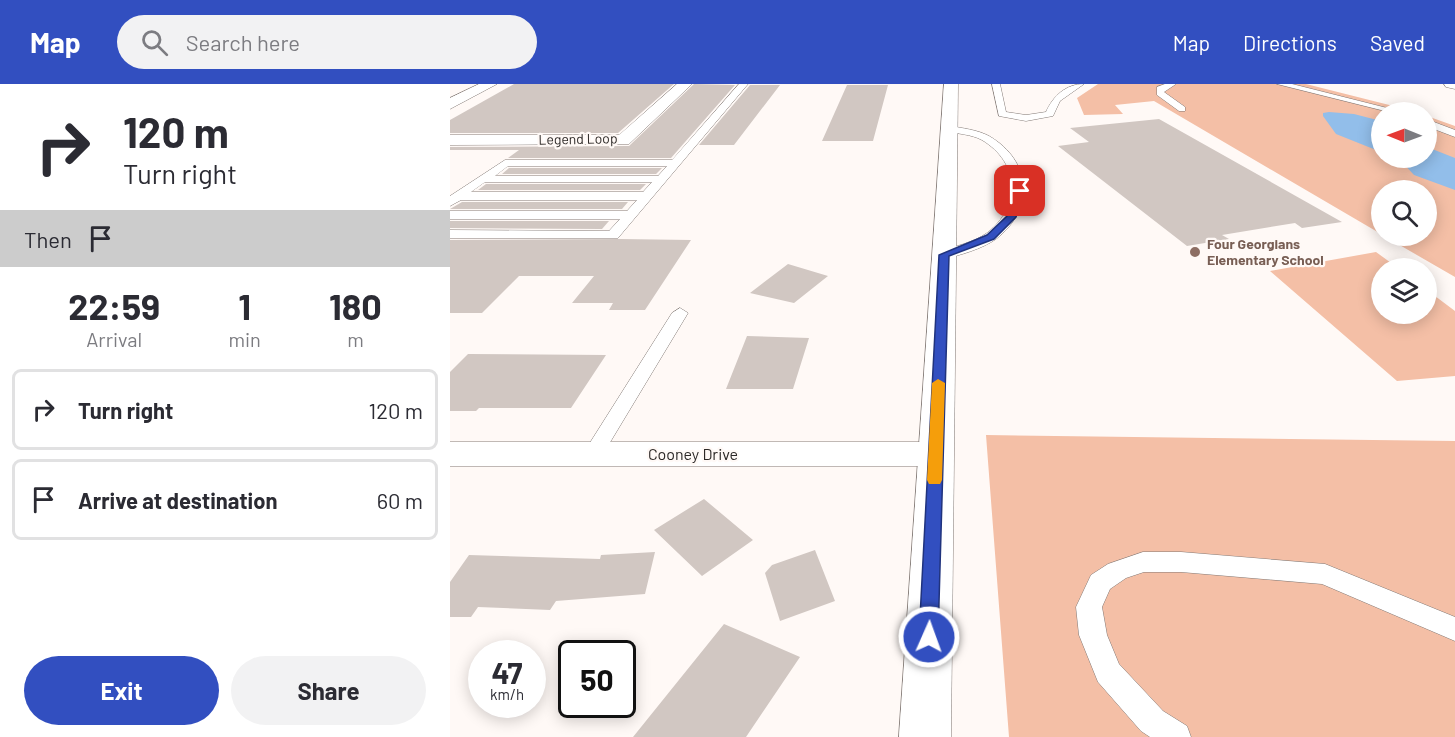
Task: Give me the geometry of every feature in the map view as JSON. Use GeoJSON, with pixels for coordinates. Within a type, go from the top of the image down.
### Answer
{"type":"FeatureCollection","features":[{"type":"Feature","properties":{"kind":"main road"},"geometry":{"type":"LineString","coordinates":[[450,104],[490,84]]}},
{"type":"Feature","properties":{"kind":"main road","name":"Legend Loop"},"geometry":{"type":"LineString","coordinates":[[450,140],[623,140],[686,84]]}},
{"type":"Feature","properties":{"kind":"main road"},"geometry":{"type":"LineString","coordinates":[[925,737],[951,84]]}},
{"type":"Feature","properties":{"kind":"main road","name":"Cooney Drive"},"geometry":{"type":"LineString","coordinates":[[450,454],[935,454]]}},
{"type":"Feature","properties":{"kind":"lane"},"geometry":{"type":"LineString","coordinates":[[450,234],[613,235],[744,84]]}},
{"type":"Feature","properties":{"kind":"lane"},"geometry":{"type":"LineString","coordinates":[[996,84],[1000,113],[1015,117],[1047,116],[1056,100],[1080,84]]}},
{"type":"Feature","properties":{"kind":"lane"},"geometry":{"type":"LineString","coordinates":[[1172,84],[1160,89],[1160,93],[1182,109]]}},
{"type":"Feature","properties":{"kind":"lane"},"geometry":{"type":"LineString","coordinates":[[1281,84],[1371,106]]}},
{"type":"Feature","properties":{"kind":"lane"},"geometry":{"type":"LineString","coordinates":[[1437,127],[1455,134]]}},
{"type":"Feature","properties":{"kind":"lane"},"geometry":{"type":"LineString","coordinates":[[944,255],[991,237],[1011,217],[1020,191],[1017,173],[1008,157],[997,146],[983,137],[949,129]]}},
{"type":"Feature","properties":{"kind":"lane"},"geometry":{"type":"LineString","coordinates":[[454,199],[505,163],[675,163]]}},
{"type":"Feature","properties":{"kind":"lane"},"geometry":{"type":"LineString","coordinates":[[483,179],[662,179]]}},
{"type":"Feature","properties":{"kind":"lane"},"geometry":{"type":"LineString","coordinates":[[454,199],[647,196]]}},
{"type":"Feature","properties":{"kind":"lane"},"geometry":{"type":"LineString","coordinates":[[450,215],[629,215]]}},
{"type":"Feature","properties":{"kind":"lane"},"geometry":{"type":"LineString","coordinates":[[593,454],[680,314]]}},
{"type":"Feature","properties":{"kind":"lane"},"geometry":{"type":"LineString","coordinates":[[1176,737],[1152,721],[1108,673],[1093,635],[1089,607],[1100,582],[1117,571],[1143,562],[1181,562],[1325,574],[1455,629]]}},
{"type":"Feature","properties":{"kind":"shaded area"},"geometry":{"type":"Polygon","coordinates":[[[1098,84],[1306,84],[1377,102],[1371,102],[1371,168],[1437,168],[1437,120],[1455,126],[1455,277],[1437,267],[1437,258],[1422,258],[1401,246],[1437,246],[1437,180],[1371,180],[1371,228],[1154,101],[1115,105],[1123,114],[1084,115],[1077,98],[1098,84]]]}},
{"type":"Feature","properties":{"kind":"shaded area"},"geometry":{"type":"Polygon","coordinates":[[[1376,252],[1384,258],[1371,258],[1371,324],[1437,324],[1437,298],[1455,311],[1455,376],[1397,381],[1270,271],[1376,252]]]}},
{"type":"Feature","properties":{"kind":"shaded area"},"geometry":{"type":"Polygon","coordinates":[[[986,435],[1455,441],[1455,737],[1009,737],[986,435]]]}},
{"type":"Feature","properties":{"kind":"water"},"geometry":{"type":"Polygon","coordinates":[[[1323,113],[1354,114],[1371,118],[1371,148],[1336,134],[1323,113]]]}},
{"type":"Feature","properties":{"kind":"water"},"geometry":{"type":"Polygon","coordinates":[[[1437,151],[1455,158],[1455,190],[1437,183],[1437,180],[1428,180],[1414,175],[1408,168],[1437,168],[1437,151]]]}},
{"type":"Feature","properties":{"kind":"building"},"geometry":{"type":"Polygon","coordinates":[[[514,84],[674,84],[618,133],[450,133],[450,120],[514,84]]]}},
{"type":"Feature","properties":{"kind":"building"},"geometry":{"type":"Polygon","coordinates":[[[694,84],[735,85],[671,158],[508,158],[519,150],[450,150],[450,147],[629,146],[694,84]]]}},
{"type":"Feature","properties":{"kind":"building"},"geometry":{"type":"Polygon","coordinates":[[[750,85],[780,85],[734,145],[699,145],[750,85]]]}},
{"type":"Feature","properties":{"kind":"building"},"geometry":{"type":"Polygon","coordinates":[[[847,85],[888,85],[873,141],[822,141],[847,85]]]}},
{"type":"Feature","properties":{"kind":"building"},"geometry":{"type":"Polygon","coordinates":[[[1159,119],[1342,222],[1302,228],[1295,223],[1222,235],[1229,239],[1187,246],[1058,146],[1089,142],[1070,128],[1159,119]]]}},
{"type":"Feature","properties":{"kind":"building"},"geometry":{"type":"Polygon","coordinates":[[[509,168],[662,168],[656,174],[502,174],[509,168]]]}},
{"type":"Feature","properties":{"kind":"building"},"geometry":{"type":"Polygon","coordinates":[[[486,184],[646,184],[640,190],[478,190],[486,184]]]}},
{"type":"Feature","properties":{"kind":"building"},"geometry":{"type":"Polygon","coordinates":[[[462,202],[628,202],[622,209],[450,209],[462,202]]]}},
{"type":"Feature","properties":{"kind":"building"},"geometry":{"type":"Polygon","coordinates":[[[450,221],[609,221],[602,229],[450,228],[450,221]]]}},
{"type":"Feature","properties":{"kind":"building"},"geometry":{"type":"Polygon","coordinates":[[[450,240],[691,240],[645,310],[609,310],[613,303],[572,303],[594,276],[519,276],[482,313],[450,313],[450,240]]]}},
{"type":"Feature","properties":{"kind":"building"},"geometry":{"type":"Polygon","coordinates":[[[788,264],[828,276],[794,303],[750,293],[788,264]]]}},
{"type":"Feature","properties":{"kind":"building"},"geometry":{"type":"Polygon","coordinates":[[[747,336],[809,338],[793,389],[726,389],[747,336]]]}},
{"type":"Feature","properties":{"kind":"building"},"geometry":{"type":"Polygon","coordinates":[[[468,354],[606,355],[571,408],[479,408],[476,411],[450,411],[450,372],[468,354]]]}},
{"type":"Feature","properties":{"kind":"building"},"geometry":{"type":"Polygon","coordinates":[[[704,499],[753,540],[702,576],[654,530],[704,499]]]}},
{"type":"Feature","properties":{"kind":"building"},"geometry":{"type":"Polygon","coordinates":[[[815,550],[835,601],[780,621],[765,573],[772,565],[815,550]]]}},
{"type":"Feature","properties":{"kind":"building"},"geometry":{"type":"Polygon","coordinates":[[[655,552],[645,594],[556,601],[550,610],[478,607],[471,617],[450,617],[450,582],[469,555],[600,559],[601,555],[655,552]]]}},
{"type":"Feature","properties":{"kind":"building"},"geometry":{"type":"Polygon","coordinates":[[[724,624],[800,657],[746,737],[633,737],[724,624]]]}},
{"type":"Feature","properties":{"kind":"slow traffic"},"geometry":{"type":"LineString","coordinates":[[934,480],[938,383]]}},
{"type":"Feature","properties":{"kind":"place","name":"Four Georgians Elementary School"},"geometry":{"type":"Point","coordinates":[1195,252]}},
{"type":"Feature","properties":{"kind":"route"},"geometry":{"type":"LineString","coordinates":[[929,637],[944,255],[991,237],[1011,217],[1020,191]]}}]}
